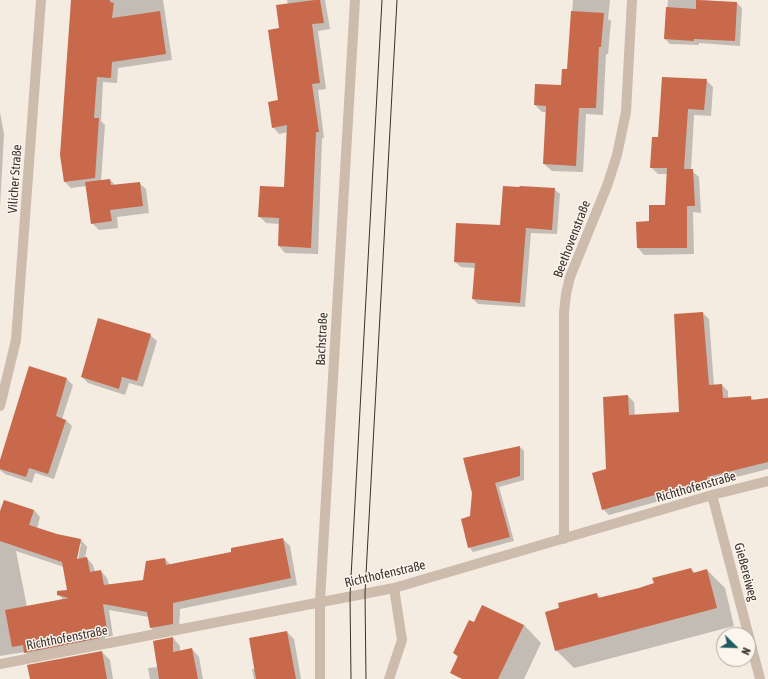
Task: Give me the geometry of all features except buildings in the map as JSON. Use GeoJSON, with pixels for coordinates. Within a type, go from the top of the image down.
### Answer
{"type":"FeatureCollection","features":[{"type":"Feature","properties":{"kind":"street","name":"Vilicher Straße"},"geometry":{"type":"LineString","coordinates":[[0,406],[16,340],[41,0]]}},
{"type":"Feature","properties":{"kind":"street","name":"Bachstraße"},"geometry":{"type":"LineString","coordinates":[[320,679],[320,601],[355,0]]}},
{"type":"Feature","properties":{"kind":"street","name":"Beethovenstraße"},"geometry":{"type":"LineString","coordinates":[[564,539],[564,313],[566,294],[570,277],[607,186],[617,155],[626,112],[632,0]]}},
{"type":"Feature","properties":{"kind":"street","name":"Richthofenstraße"},"geometry":{"type":"LineString","coordinates":[[0,664],[320,601],[394,588],[712,495],[768,481]]}},
{"type":"Feature","properties":{"kind":"street","name":"Gießereiweg"},"geometry":{"type":"LineString","coordinates":[[712,495],[760,679]]}},
{"type":"Feature","properties":{"kind":"street"},"geometry":{"type":"LineString","coordinates":[[389,679],[402,640],[394,588]]}},
{"type":"Feature","properties":{"kind":"tram line"},"geometry":{"type":"LineString","coordinates":[[351,679],[350,596],[382,0]]}},
{"type":"Feature","properties":{"kind":"tram line"},"geometry":{"type":"LineString","coordinates":[[366,679],[365,593],[397,0]]}}]}
